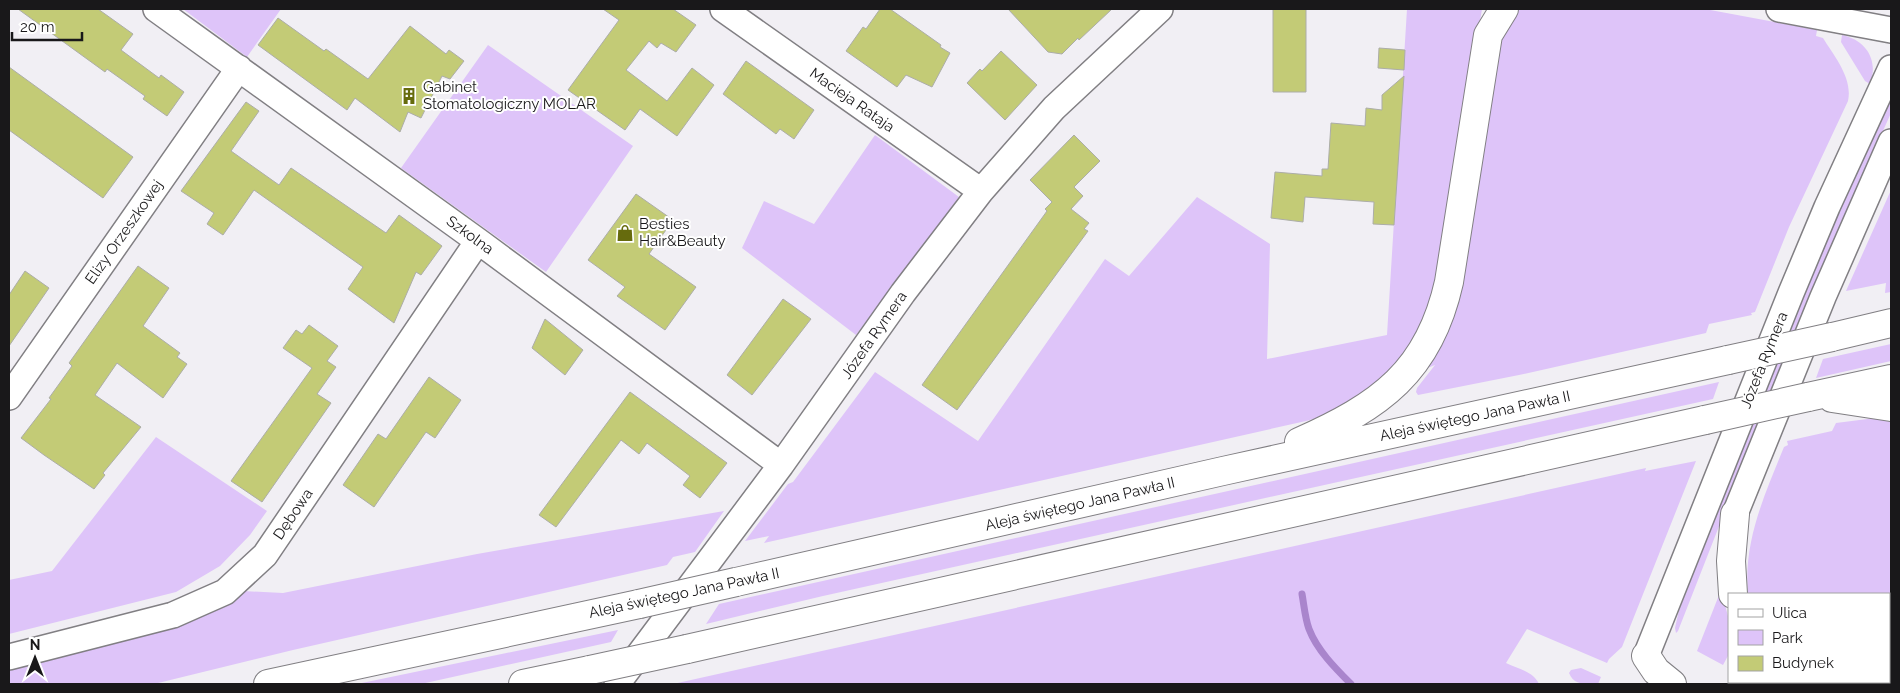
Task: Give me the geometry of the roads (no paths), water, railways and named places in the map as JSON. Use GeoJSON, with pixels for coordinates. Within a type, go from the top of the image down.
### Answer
{"type":"FeatureCollection","features":[{"type":"Feature","properties":{"kind":"main road"},"geometry":{"type":"LineString","coordinates":[[1223,471],[1334,427],[1362,411],[1407,372],[1424,349],[1441,314],[1449,282],[1492,9]]}},
{"type":"Feature","properties":{"kind":"main road"},"geometry":{"type":"LineString","coordinates":[[1488,35],[1504,9]]}},
{"type":"Feature","properties":{"kind":"main road","name":"Aleja świętego Jana Pawła II"},"geometry":{"type":"LineString","coordinates":[[268,684],[639,604],[1223,471],[1891,323]]}},
{"type":"Feature","properties":{"kind":"main road"},"geometry":{"type":"LineString","coordinates":[[523,684],[687,649],[1891,379]]}},
{"type":"Feature","properties":{"kind":"main road"},"geometry":{"type":"LineString","coordinates":[[1812,397],[1891,407]]}},
{"type":"Feature","properties":{"kind":"main road"},"geometry":{"type":"LineString","coordinates":[[1733,593],[1730,561],[1735,514]]}},
{"type":"Feature","properties":{"kind":"main road"},"geometry":{"type":"LineString","coordinates":[[1646,656],[1656,671],[1672,684]]}},
{"type":"Feature","properties":{"kind":"street","name":"Szkolna"},"geometry":{"type":"LineString","coordinates":[[156,9],[478,241],[781,465]]}},
{"type":"Feature","properties":{"kind":"street","name":"Macieja Rataja"},"geometry":{"type":"LineString","coordinates":[[723,9],[981,191]]}},
{"type":"Feature","properties":{"kind":"street","name":"Józefa Rymera"},"geometry":{"type":"LineString","coordinates":[[617,684],[781,465],[903,293],[981,191],[1054,108],[1160,9]]}},
{"type":"Feature","properties":{"kind":"street"},"geometry":{"type":"LineString","coordinates":[[1779,9],[1891,30]]}},
{"type":"Feature","properties":{"kind":"street","name":"Elizy Orzeszkowej"},"geometry":{"type":"LineString","coordinates":[[9,397],[240,68]]}},
{"type":"Feature","properties":{"kind":"street","name":"Józefa Rymera"},"geometry":{"type":"LineString","coordinates":[[1646,656],[1791,292],[1827,207],[1891,68]]}},
{"type":"Feature","properties":{"kind":"street","name":"Józefa Rymera"},"geometry":{"type":"LineString","coordinates":[[1735,514],[1823,297],[1891,142]]}},
{"type":"Feature","properties":{"kind":"street","name":"Dębowa"},"geometry":{"type":"LineString","coordinates":[[9,657],[173,615],[226,592],[265,555],[478,241]]}},
{"type":"Feature","properties":{"kind":"waterway"},"geometry":{"type":"LineString","coordinates":[[1302,594],[1306,620],[1312,637],[1327,658],[1351,684]]}},
{"type":"Feature","properties":{"kind":"place","name":"Gabinet Stomatologiczny MOLAR"},"geometry":{"type":"Point","coordinates":[409,96]}},
{"type":"Feature","properties":{"kind":"place","name":"Besties Hair&Beauty"},"geometry":{"type":"Point","coordinates":[625,233]}}]}
